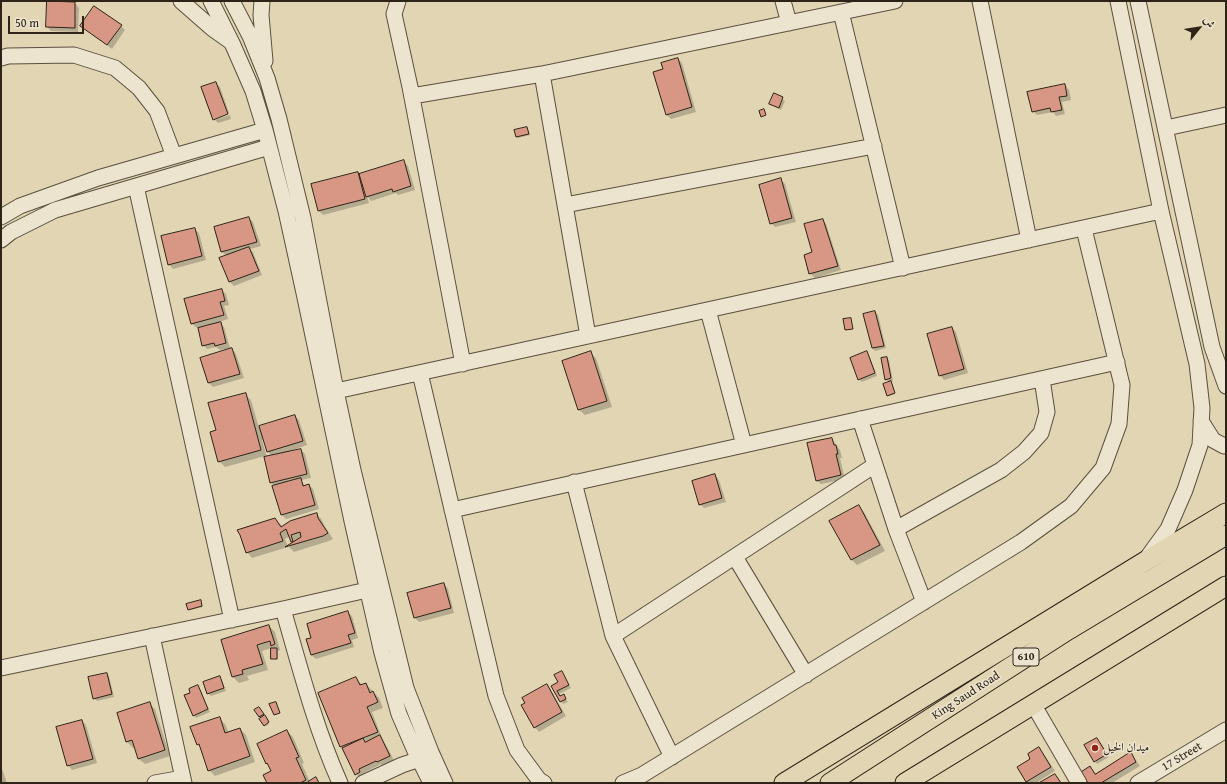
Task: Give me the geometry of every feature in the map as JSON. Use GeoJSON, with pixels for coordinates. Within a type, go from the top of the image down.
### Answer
{"type":"FeatureCollection","features":[{"type":"Feature","properties":{"kind":"main road"},"geometry":{"type":"LineString","coordinates":[[784,783],[1226,513]]}},
{"type":"Feature","properties":{"kind":"main road","name":"King Saud Road"},"geometry":{"type":"LineString","coordinates":[[830,783],[1068,630],[1226,535]]}},
{"type":"Feature","properties":{"kind":"main road"},"geometry":{"type":"LineString","coordinates":[[905,783],[1226,586]]}},
{"type":"Feature","properties":{"kind":"street"},"geometry":{"type":"LineString","coordinates":[[181,1],[213,29],[232,43]]}},
{"type":"Feature","properties":{"kind":"street"},"geometry":{"type":"LineString","coordinates":[[211,1],[232,43],[253,91],[269,147],[286,211],[348,506],[382,653],[400,714],[431,783]]}},
{"type":"Feature","properties":{"kind":"street"},"geometry":{"type":"LineString","coordinates":[[232,1],[250,36],[267,78],[287,148],[301,210],[353,470],[406,688],[445,783]]}},
{"type":"Feature","properties":{"kind":"street"},"geometry":{"type":"LineString","coordinates":[[262,1],[261,15],[267,78]]}},
{"type":"Feature","properties":{"kind":"street"},"geometry":{"type":"LineString","coordinates":[[398,1],[394,14],[412,96],[464,364]]}},
{"type":"Feature","properties":{"kind":"street"},"geometry":{"type":"LineString","coordinates":[[783,1],[789,23]]}},
{"type":"Feature","properties":{"kind":"street"},"geometry":{"type":"LineString","coordinates":[[412,96],[542,74],[895,1]]}},
{"type":"Feature","properties":{"kind":"street"},"geometry":{"type":"LineString","coordinates":[[980,1],[1029,240]]}},
{"type":"Feature","properties":{"kind":"street"},"geometry":{"type":"LineString","coordinates":[[1118,1],[1161,212],[1197,364],[1202,408],[1200,444],[1186,490],[1168,530],[1144,562]]}},
{"type":"Feature","properties":{"kind":"street"},"geometry":{"type":"LineString","coordinates":[[1138,1],[1212,347],[1226,386]]}},
{"type":"Feature","properties":{"kind":"street"},"geometry":{"type":"LineString","coordinates":[[842,12],[903,268]]}},
{"type":"Feature","properties":{"kind":"street"},"geometry":{"type":"LineString","coordinates":[[1,58],[8,56],[74,55],[115,68],[139,88],[157,111],[174,156]]}},
{"type":"Feature","properties":{"kind":"street"},"geometry":{"type":"LineString","coordinates":[[542,74],[588,336]]}},
{"type":"Feature","properties":{"kind":"street"},"geometry":{"type":"LineString","coordinates":[[1166,128],[1226,115]]}},
{"type":"Feature","properties":{"kind":"street"},"geometry":{"type":"LineString","coordinates":[[1,217],[20,206],[98,178],[264,130]]}},
{"type":"Feature","properties":{"kind":"street"},"geometry":{"type":"LineString","coordinates":[[565,205],[874,146]]}},
{"type":"Feature","properties":{"kind":"street"},"geometry":{"type":"LineString","coordinates":[[1,240],[11,232],[55,210],[269,147]]}},
{"type":"Feature","properties":{"kind":"street"},"geometry":{"type":"LineString","coordinates":[[136,186],[232,620]]}},
{"type":"Feature","properties":{"kind":"street"},"geometry":{"type":"LineString","coordinates":[[336,391],[1161,212]]}},
{"type":"Feature","properties":{"kind":"street"},"geometry":{"type":"LineString","coordinates":[[623,783],[642,775],[672,757],[1021,542],[1071,506],[1103,468],[1119,424],[1122,385],[1084,228]]}},
{"type":"Feature","properties":{"kind":"street"},"geometry":{"type":"LineString","coordinates":[[708,310],[744,445]]}},
{"type":"Feature","properties":{"kind":"street"},"geometry":{"type":"LineString","coordinates":[[452,510],[1117,362]]}},
{"type":"Feature","properties":{"kind":"street"},"geometry":{"type":"LineString","coordinates":[[420,373],[496,696],[517,750],[539,780],[544,783]]}},
{"type":"Feature","properties":{"kind":"street"},"geometry":{"type":"LineString","coordinates":[[896,529],[1001,470],[1024,452],[1041,433],[1047,412],[1042,379]]}},
{"type":"Feature","properties":{"kind":"street"},"geometry":{"type":"LineString","coordinates":[[860,419],[896,529],[924,602]]}},
{"type":"Feature","properties":{"kind":"street"},"geometry":{"type":"LineString","coordinates":[[1201,421],[1213,440],[1224,446],[1226,445]]}},
{"type":"Feature","properties":{"kind":"street"},"geometry":{"type":"LineString","coordinates":[[613,636],[875,466]]}},
{"type":"Feature","properties":{"kind":"street"},"geometry":{"type":"LineString","coordinates":[[574,482],[613,636],[672,757]]}},
{"type":"Feature","properties":{"kind":"street"},"geometry":{"type":"LineString","coordinates":[[735,557],[806,674]]}},
{"type":"Feature","properties":{"kind":"street"},"geometry":{"type":"LineString","coordinates":[[1,668],[232,620],[367,590]]}},
{"type":"Feature","properties":{"kind":"street"},"geometry":{"type":"LineString","coordinates":[[283,609],[311,705],[330,760],[340,783]]}},
{"type":"Feature","properties":{"kind":"street"},"geometry":{"type":"LineString","coordinates":[[152,636],[183,780],[155,783]]}},
{"type":"Feature","properties":{"kind":"street"},"geometry":{"type":"LineString","coordinates":[[1033,704],[1079,783]]}},
{"type":"Feature","properties":{"kind":"street","name":"17 Street"},"geometry":{"type":"LineString","coordinates":[[1138,783],[1226,730]]}},
{"type":"Feature","properties":{"kind":"street"},"geometry":{"type":"LineString","coordinates":[[363,783],[402,764],[420,759]]}},
{"type":"Feature","properties":{"kind":"building"},"geometry":{"type":"Polygon","coordinates":[[[47,1],[75,2],[75,28],[46,27],[47,1]]]}},
{"type":"Feature","properties":{"kind":"building"},"geometry":{"type":"Polygon","coordinates":[[[94,6],[122,25],[107,45],[80,26],[94,6]]]}},
{"type":"Feature","properties":{"kind":"building"},"geometry":{"type":"Polygon","coordinates":[[[678,58],[692,107],[666,115],[653,72],[663,69],[661,63],[678,58]]]}},
{"type":"Feature","properties":{"kind":"building"},"geometry":{"type":"Polygon","coordinates":[[[216,82],[228,114],[213,120],[201,87],[216,82]]]}},
{"type":"Feature","properties":{"kind":"building"},"geometry":{"type":"Polygon","coordinates":[[[1065,84],[1067,96],[1059,97],[1062,110],[1051,112],[1050,108],[1032,112],[1027,92],[1065,84]]]}},
{"type":"Feature","properties":{"kind":"building"},"geometry":{"type":"Polygon","coordinates":[[[774,93],[783,97],[779,108],[769,104],[774,93]]]}},
{"type":"Feature","properties":{"kind":"building"},"geometry":{"type":"Polygon","coordinates":[[[764,109],[766,115],[761,117],[759,111],[764,109]]]}},
{"type":"Feature","properties":{"kind":"building"},"geometry":{"type":"Polygon","coordinates":[[[527,127],[529,134],[516,137],[514,130],[527,127]]]}},
{"type":"Feature","properties":{"kind":"building"},"geometry":{"type":"Polygon","coordinates":[[[404,160],[411,186],[393,192],[392,189],[366,197],[359,174],[404,160]]]}},
{"type":"Feature","properties":{"kind":"building"},"geometry":{"type":"Polygon","coordinates":[[[358,172],[365,199],[318,211],[311,184],[358,172]]]}},
{"type":"Feature","properties":{"kind":"building"},"geometry":{"type":"Polygon","coordinates":[[[781,178],[792,218],[770,224],[759,185],[781,178]]]}},
{"type":"Feature","properties":{"kind":"building"},"geometry":{"type":"Polygon","coordinates":[[[249,217],[257,242],[221,252],[214,227],[249,217]]]}},
{"type":"Feature","properties":{"kind":"building"},"geometry":{"type":"Polygon","coordinates":[[[823,219],[838,266],[809,274],[804,255],[812,252],[804,224],[823,219]]]}},
{"type":"Feature","properties":{"kind":"building"},"geometry":{"type":"Polygon","coordinates":[[[195,228],[202,256],[168,265],[161,236],[195,228]]]}},
{"type":"Feature","properties":{"kind":"building"},"geometry":{"type":"Polygon","coordinates":[[[249,247],[259,271],[229,282],[219,258],[249,247]]]}},
{"type":"Feature","properties":{"kind":"building"},"geometry":{"type":"Polygon","coordinates":[[[222,289],[225,301],[220,302],[224,315],[191,324],[184,299],[222,289]]]}},
{"type":"Feature","properties":{"kind":"building"},"geometry":{"type":"Polygon","coordinates":[[[875,311],[884,346],[872,348],[863,314],[875,311]]]}},
{"type":"Feature","properties":{"kind":"building"},"geometry":{"type":"Polygon","coordinates":[[[851,318],[853,329],[845,330],[843,319],[851,318]]]}},
{"type":"Feature","properties":{"kind":"building"},"geometry":{"type":"Polygon","coordinates":[[[221,322],[226,343],[215,346],[214,343],[202,346],[198,328],[221,322]]]}},
{"type":"Feature","properties":{"kind":"building"},"geometry":{"type":"Polygon","coordinates":[[[952,327],[964,369],[939,376],[927,334],[952,327]]]}},
{"type":"Feature","properties":{"kind":"building"},"geometry":{"type":"Polygon","coordinates":[[[232,348],[240,374],[208,383],[200,358],[232,348]]]}},
{"type":"Feature","properties":{"kind":"building"},"geometry":{"type":"Polygon","coordinates":[[[591,351],[607,401],[578,410],[562,361],[591,351]]]}},
{"type":"Feature","properties":{"kind":"building"},"geometry":{"type":"Polygon","coordinates":[[[867,351],[875,373],[858,380],[850,358],[867,351]]]}},
{"type":"Feature","properties":{"kind":"building"},"geometry":{"type":"Polygon","coordinates":[[[887,357],[891,378],[885,380],[881,358],[887,357]]]}},
{"type":"Feature","properties":{"kind":"building"},"geometry":{"type":"Polygon","coordinates":[[[891,381],[895,393],[887,396],[883,384],[891,381]]]}},
{"type":"Feature","properties":{"kind":"building"},"geometry":{"type":"Polygon","coordinates":[[[246,393],[261,450],[218,462],[210,432],[216,430],[208,403],[246,393]]]}},
{"type":"Feature","properties":{"kind":"building"},"geometry":{"type":"Polygon","coordinates":[[[295,415],[303,441],[267,452],[259,426],[295,415]]]}},
{"type":"Feature","properties":{"kind":"building"},"geometry":{"type":"Polygon","coordinates":[[[832,438],[834,445],[836,445],[838,454],[836,454],[841,475],[816,481],[807,443],[832,438]]]}},
{"type":"Feature","properties":{"kind":"building"},"geometry":{"type":"Polygon","coordinates":[[[301,449],[307,474],[270,483],[264,457],[301,449]]]}},
{"type":"Feature","properties":{"kind":"building"},"geometry":{"type":"Polygon","coordinates":[[[715,474],[722,498],[699,505],[692,481],[715,474]]]}},
{"type":"Feature","properties":{"kind":"building"},"geometry":{"type":"Polygon","coordinates":[[[301,478],[303,486],[309,484],[315,505],[281,515],[272,486],[301,478]]]}},
{"type":"Feature","properties":{"kind":"building"},"geometry":{"type":"Polygon","coordinates":[[[859,505],[880,545],[851,560],[829,521],[859,505]]]}},
{"type":"Feature","properties":{"kind":"building"},"geometry":{"type":"Polygon","coordinates":[[[317,513],[318,518],[328,533],[323,536],[285,547],[301,537],[300,532],[291,535],[293,541],[291,542],[286,529],[280,533],[283,541],[246,553],[237,530],[275,518],[281,527],[290,521],[317,513]]]}},
{"type":"Feature","properties":{"kind":"building"},"geometry":{"type":"Polygon","coordinates":[[[444,583],[451,608],[414,618],[407,593],[444,583]]]}},
{"type":"Feature","properties":{"kind":"building"},"geometry":{"type":"Polygon","coordinates":[[[201,600],[202,606],[188,610],[186,604],[201,600]]]}},
{"type":"Feature","properties":{"kind":"building"},"geometry":{"type":"Polygon","coordinates":[[[348,611],[355,633],[348,635],[351,643],[311,655],[306,639],[311,638],[307,624],[348,611]]]}},
{"type":"Feature","properties":{"kind":"building"},"geometry":{"type":"Polygon","coordinates":[[[269,625],[275,644],[271,646],[270,641],[257,645],[263,664],[242,670],[243,674],[232,677],[221,640],[269,625]]]}},
{"type":"Feature","properties":{"kind":"building"},"geometry":{"type":"Polygon","coordinates":[[[271,648],[277,648],[277,659],[271,659],[271,648]]]}},
{"type":"Feature","properties":{"kind":"building"},"geometry":{"type":"Polygon","coordinates":[[[562,671],[569,685],[557,691],[560,696],[564,694],[566,699],[560,702],[551,686],[558,682],[554,675],[562,671]]]}},
{"type":"Feature","properties":{"kind":"building"},"geometry":{"type":"Polygon","coordinates":[[[107,673],[112,694],[93,699],[88,677],[107,673]]]}},
{"type":"Feature","properties":{"kind":"building"},"geometry":{"type":"Polygon","coordinates":[[[220,676],[224,688],[207,694],[203,682],[220,676]]]}},
{"type":"Feature","properties":{"kind":"building"},"geometry":{"type":"Polygon","coordinates":[[[356,677],[360,685],[366,683],[370,693],[373,691],[378,702],[367,707],[378,732],[340,747],[318,693],[356,677]]]}},
{"type":"Feature","properties":{"kind":"building"},"geometry":{"type":"Polygon","coordinates":[[[547,684],[562,712],[534,728],[521,705],[525,703],[522,698],[547,684]]]}},
{"type":"Feature","properties":{"kind":"building"},"geometry":{"type":"Polygon","coordinates":[[[198,685],[208,709],[193,716],[184,695],[190,693],[189,689],[198,685]]]}},
{"type":"Feature","properties":{"kind":"building"},"geometry":{"type":"Polygon","coordinates":[[[150,702],[165,750],[138,759],[132,740],[126,742],[117,713],[150,702]]]}},
{"type":"Feature","properties":{"kind":"building"},"geometry":{"type":"Polygon","coordinates":[[[276,702],[280,713],[274,715],[269,704],[276,702]]]}},
{"type":"Feature","properties":{"kind":"building"},"geometry":{"type":"Polygon","coordinates":[[[259,707],[264,714],[259,717],[254,710],[259,707]]]}},
{"type":"Feature","properties":{"kind":"building"},"geometry":{"type":"Polygon","coordinates":[[[265,715],[269,722],[264,726],[259,719],[265,715]]]}},
{"type":"Feature","properties":{"kind":"building"},"geometry":{"type":"Polygon","coordinates":[[[220,717],[225,733],[240,728],[250,756],[208,771],[199,744],[197,745],[190,727],[220,717]]]}},
{"type":"Feature","properties":{"kind":"building"},"geometry":{"type":"Polygon","coordinates":[[[82,720],[93,759],[67,766],[56,727],[82,720]]]}},
{"type":"Feature","properties":{"kind":"building"},"geometry":{"type":"Polygon","coordinates":[[[287,730],[299,757],[296,758],[306,780],[300,783],[267,783],[263,775],[271,771],[267,763],[266,764],[257,744],[287,730]]]}},
{"type":"Feature","properties":{"kind":"building"},"geometry":{"type":"Polygon","coordinates":[[[380,735],[390,756],[359,769],[360,772],[355,775],[342,748],[363,738],[365,742],[380,735]]]}},
{"type":"Feature","properties":{"kind":"building"},"geometry":{"type":"Polygon","coordinates":[[[1097,738],[1107,754],[1094,762],[1084,745],[1097,738]]]}},
{"type":"Feature","properties":{"kind":"building"},"geometry":{"type":"Polygon","coordinates":[[[1039,747],[1051,767],[1026,782],[1017,767],[1030,759],[1028,754],[1039,747]]]}},
{"type":"Feature","properties":{"kind":"building"},"geometry":{"type":"Polygon","coordinates":[[[1131,752],[1136,762],[1101,783],[1088,783],[1081,772],[1090,766],[1095,774],[1131,752]]]}},
{"type":"Feature","properties":{"kind":"building"},"geometry":{"type":"Polygon","coordinates":[[[1055,774],[1061,783],[1039,783],[1055,774]]]}},
{"type":"Feature","properties":{"kind":"building"},"geometry":{"type":"Polygon","coordinates":[[[316,777],[319,783],[308,783],[308,782],[316,777]]]}},
{"type":"Feature","properties":{"kind":"place","name":"ميدان الخيل"},"geometry":{"type":"Point","coordinates":[1095,748]}}]}
